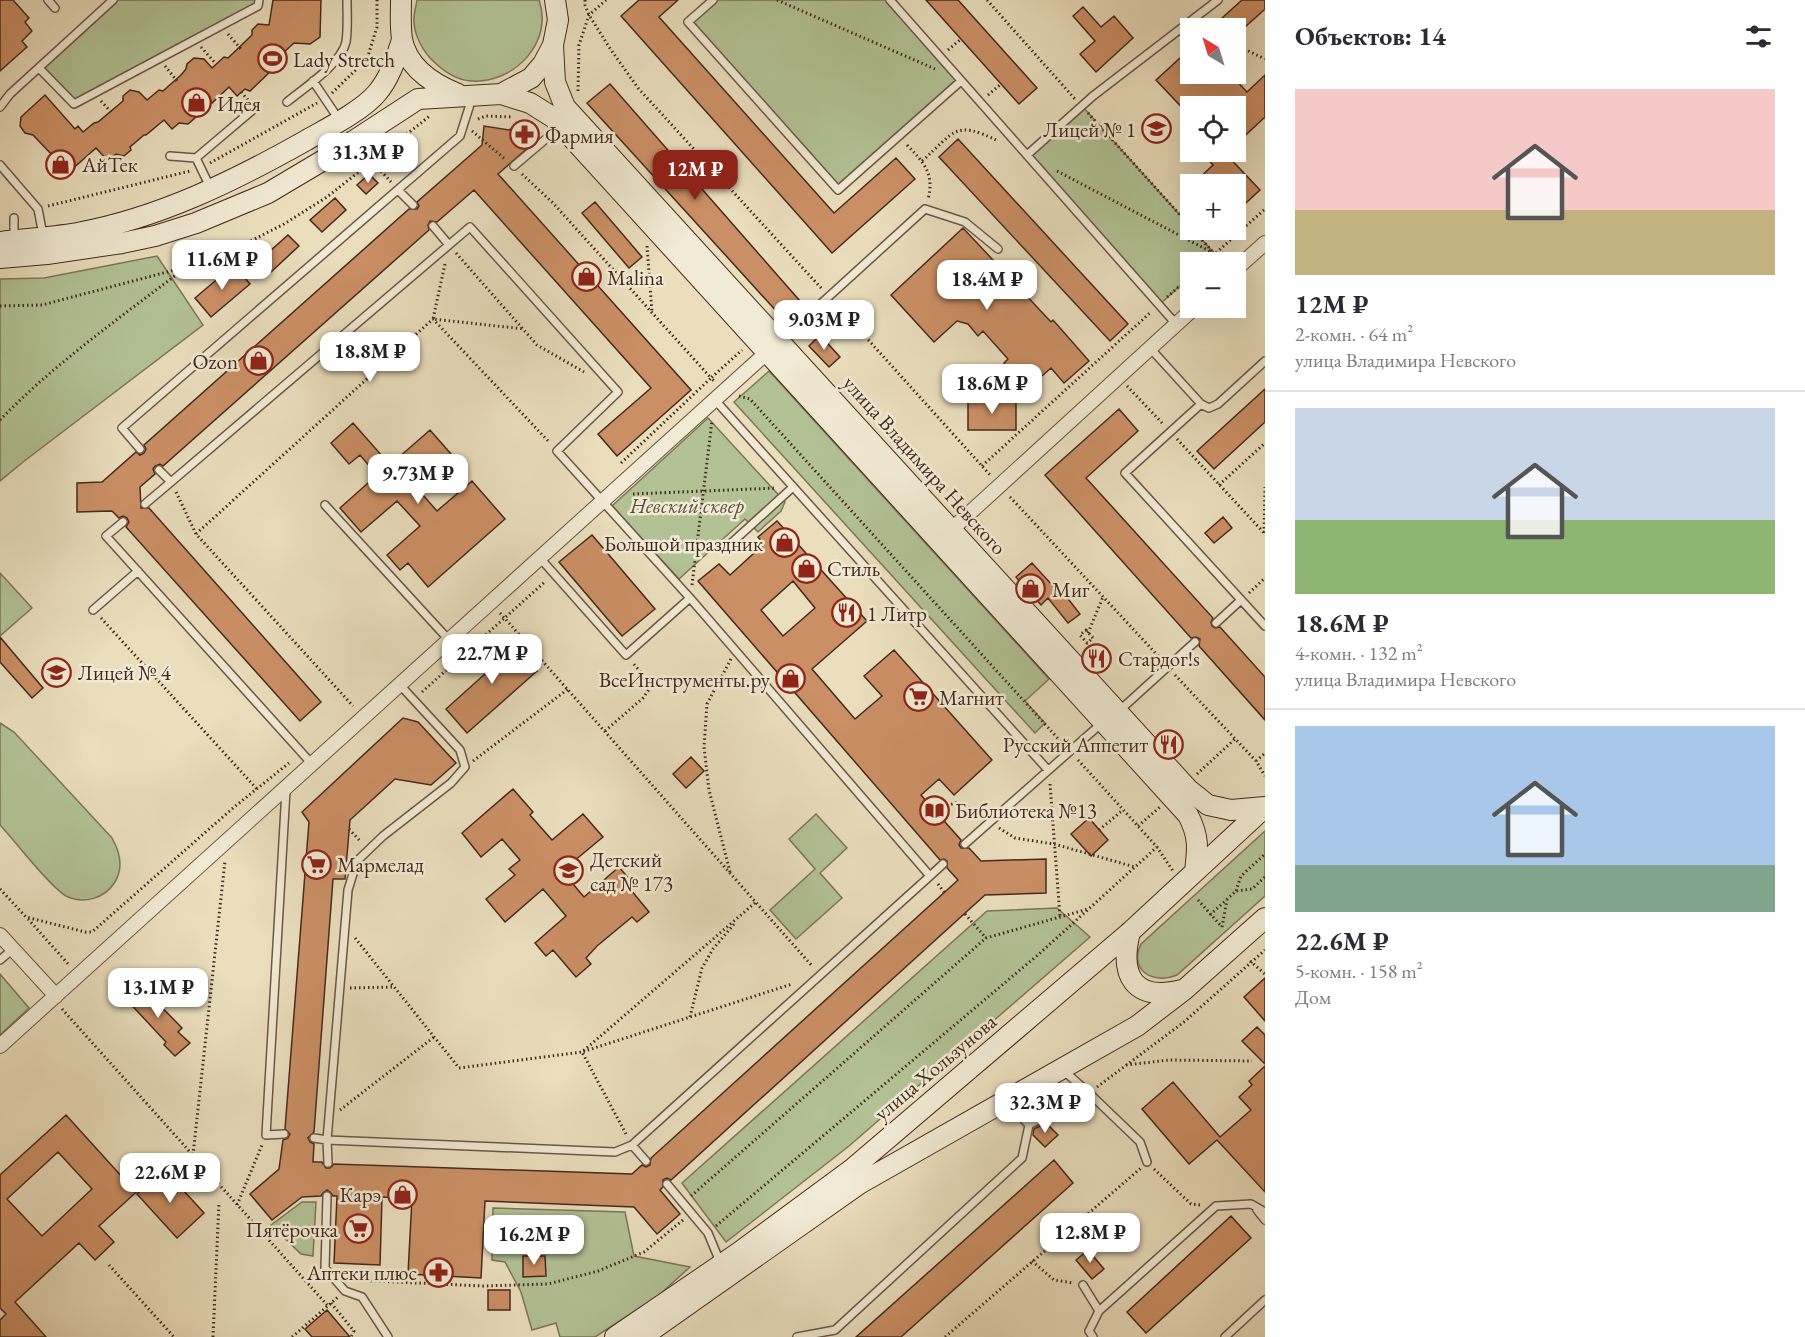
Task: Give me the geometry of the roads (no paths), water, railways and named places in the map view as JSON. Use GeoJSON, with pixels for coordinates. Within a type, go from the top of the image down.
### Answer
{"type":"FeatureCollection","features":[{"type":"Feature","properties":{"kind":"main road"},"geometry":{"type":"LineString","coordinates":[[0,258],[47,254],[155,236],[268,193],[341,150],[418,99],[501,94],[531,78],[543,64],[553,45],[558,20],[555,0]]}},
{"type":"Feature","properties":{"kind":"main road"},"geometry":{"type":"LineString","coordinates":[[401,1],[402,40],[408,56],[422,74],[438,86],[467,95]]}},
{"type":"Feature","properties":{"kind":"main road"},"geometry":{"type":"LineString","coordinates":[[7,241],[79,232],[129,220],[212,190],[254,170],[340,121],[375,96],[386,82],[402,40]]}},
{"type":"Feature","properties":{"kind":"main road","name":"улица Владимира Невского"},"geometry":{"type":"LineString","coordinates":[[553,45],[555,82],[565,107],[773,347],[1111,717],[1208,805],[1231,810],[1265,807]]}},
{"type":"Feature","properties":{"kind":"main road","name":"улица Владимира Невского"},"geometry":{"type":"LineString","coordinates":[[501,94],[530,103],[554,118],[951,530],[1111,717],[1188,815],[1196,830],[1198,850],[1194,872]]}},
{"type":"Feature","properties":{"kind":"main road","name":"улица Хользунова"},"geometry":{"type":"LineString","coordinates":[[615,1337],[721,1265],[852,1168],[1130,932],[1265,807]]}},
{"type":"Feature","properties":{"kind":"main road"},"geometry":{"type":"LineString","coordinates":[[642,1337],[859,1184],[1137,1026],[1184,990],[1265,918]]}},
{"type":"Feature","properties":{"kind":"main road"},"geometry":{"type":"LineString","coordinates":[[1130,932],[1125,959],[1133,981],[1150,993],[1166,995],[1184,990]]}},
{"type":"Feature","properties":{"kind":"main road"},"geometry":{"type":"LineString","coordinates":[[924,1107],[921,1123],[928,1132],[946,1135]]}},
{"type":"Feature","properties":{"kind":"street"},"geometry":{"type":"LineString","coordinates":[[1246,260],[1265,243]]}},
{"type":"Feature","properties":{"kind":"street"},"geometry":{"type":"LineString","coordinates":[[951,530],[1183,318]]}},
{"type":"Feature","properties":{"kind":"street"},"geometry":{"type":"LineString","coordinates":[[0,1046],[773,347]]}},
{"type":"Feature","properties":{"kind":"street"},"geometry":{"type":"LineString","coordinates":[[0,934],[54,997]]}},
{"type":"Feature","properties":{"kind":"lane"},"geometry":{"type":"LineString","coordinates":[[48,0],[55,8]]}},
{"type":"Feature","properties":{"kind":"lane"},"geometry":{"type":"LineString","coordinates":[[0,107],[10,94],[113,0]]}},
{"type":"Feature","properties":{"kind":"lane"},"geometry":{"type":"LineString","coordinates":[[39,68],[74,104],[258,6],[259,0]]}},
{"type":"Feature","properties":{"kind":"lane"},"geometry":{"type":"LineString","coordinates":[[287,102],[339,56],[345,44],[347,0]]}},
{"type":"Feature","properties":{"kind":"lane"},"geometry":{"type":"LineString","coordinates":[[713,0],[688,22],[838,190],[961,81]]}},
{"type":"Feature","properties":{"kind":"lane"},"geometry":{"type":"LineString","coordinates":[[890,0],[1176,324]]}},
{"type":"Feature","properties":{"kind":"lane"},"geometry":{"type":"LineString","coordinates":[[1027,155],[1093,96],[1218,0]]}},
{"type":"Feature","properties":{"kind":"lane"},"geometry":{"type":"LineString","coordinates":[[313,81],[340,121]]}},
{"type":"Feature","properties":{"kind":"lane"},"geometry":{"type":"LineString","coordinates":[[140,449],[122,428],[460,136],[467,95]]}},
{"type":"Feature","properties":{"kind":"lane"},"geometry":{"type":"LineString","coordinates":[[170,156],[196,158],[255,108]]}},
{"type":"Feature","properties":{"kind":"lane"},"geometry":{"type":"LineString","coordinates":[[514,166],[561,126]]}},
{"type":"Feature","properties":{"kind":"lane"},"geometry":{"type":"LineString","coordinates":[[196,158],[212,190]]}},
{"type":"Feature","properties":{"kind":"lane"},"geometry":{"type":"LineString","coordinates":[[0,165],[38,209],[44,238]]}},
{"type":"Feature","properties":{"kind":"lane"},"geometry":{"type":"LineString","coordinates":[[398,190],[413,205]]}},
{"type":"Feature","properties":{"kind":"lane"},"geometry":{"type":"LineString","coordinates":[[773,347],[926,209],[965,222],[998,249]]}},
{"type":"Feature","properties":{"kind":"lane"},"geometry":{"type":"LineString","coordinates":[[7,241],[14,218]]}},
{"type":"Feature","properties":{"kind":"lane"},"geometry":{"type":"LineString","coordinates":[[433,226],[449,245]]}},
{"type":"Feature","properties":{"kind":"lane"},"geometry":{"type":"LineString","coordinates":[[145,504],[470,227],[618,392],[557,451],[607,497],[690,598],[930,876]]}},
{"type":"Feature","properties":{"kind":"lane"},"geometry":{"type":"LineString","coordinates":[[1150,348],[1201,404],[1209,408],[1218,404],[1265,361]]}},
{"type":"Feature","properties":{"kind":"lane"},"geometry":{"type":"LineString","coordinates":[[719,396],[793,487],[1048,770]]}},
{"type":"Feature","properties":{"kind":"lane"},"geometry":{"type":"LineString","coordinates":[[1201,404],[1125,473],[1265,626]]}},
{"type":"Feature","properties":{"kind":"lane"},"geometry":{"type":"LineString","coordinates":[[159,470],[171,482]]}},
{"type":"Feature","properties":{"kind":"lane"},"geometry":{"type":"LineString","coordinates":[[727,547],[793,487]]}},
{"type":"Feature","properties":{"kind":"lane"},"geometry":{"type":"LineString","coordinates":[[325,505],[448,640]]}},
{"type":"Feature","properties":{"kind":"lane"},"geometry":{"type":"LineString","coordinates":[[123,522],[106,536],[312,764]]}},
{"type":"Feature","properties":{"kind":"lane"},"geometry":{"type":"LineString","coordinates":[[540,558],[626,655],[690,598]]}},
{"type":"Feature","properties":{"kind":"lane"},"geometry":{"type":"LineString","coordinates":[[93,610],[138,571]]}},
{"type":"Feature","properties":{"kind":"lane"},"geometry":{"type":"LineString","coordinates":[[1216,622],[1241,600]]}},
{"type":"Feature","properties":{"kind":"lane"},"geometry":{"type":"LineString","coordinates":[[965,844],[1195,642]]}},
{"type":"Feature","properties":{"kind":"lane"},"geometry":{"type":"LineString","coordinates":[[328,1163],[327,1140],[348,890],[357,861],[383,836],[452,783],[465,767],[460,750],[400,685]]}},
{"type":"Feature","properties":{"kind":"lane"},"geometry":{"type":"LineString","coordinates":[[284,1134],[266,1135],[286,787]]}},
{"type":"Feature","properties":{"kind":"lane"},"geometry":{"type":"LineString","coordinates":[[314,1138],[615,1152],[632,1145],[943,864]]}},
{"type":"Feature","properties":{"kind":"lane"},"geometry":{"type":"LineString","coordinates":[[0,960],[13,949]]}},
{"type":"Feature","properties":{"kind":"lane"},"geometry":{"type":"LineString","coordinates":[[1062,1069],[1140,1142],[1147,1162]]}},
{"type":"Feature","properties":{"kind":"lane"},"geometry":{"type":"LineString","coordinates":[[797,1337],[835,1330],[1022,1158],[1029,1125],[1089,1093]]}},
{"type":"Feature","properties":{"kind":"lane"},"geometry":{"type":"LineString","coordinates":[[1006,1101],[1029,1125]]}},
{"type":"Feature","properties":{"kind":"lane"},"geometry":{"type":"LineString","coordinates":[[632,1145],[646,1161]]}},
{"type":"Feature","properties":{"kind":"lane"},"geometry":{"type":"LineString","coordinates":[[667,1184],[708,1233],[721,1265]]}},
{"type":"Feature","properties":{"kind":"lane"},"geometry":{"type":"LineString","coordinates":[[327,1196],[325,1268],[345,1291],[362,1297],[388,1337]]}},
{"type":"Feature","properties":{"kind":"lane"},"geometry":{"type":"LineString","coordinates":[[1251,1204],[1265,1220]]}},
{"type":"Feature","properties":{"kind":"lane"},"geometry":{"type":"LineString","coordinates":[[1093,1337],[1089,1331],[1099,1311],[1216,1206],[1251,1204],[1265,1212]]}},
{"type":"Feature","properties":{"kind":"lane"},"geometry":{"type":"LineString","coordinates":[[1083,1285],[1099,1311]]}},
{"type":"Feature","properties":{"kind":"lane"},"geometry":{"type":"LineString","coordinates":[[1225,1337],[1265,1300]]}},
{"type":"Feature","properties":{"kind":"place","name":"Lady Stretch"},"geometry":{"type":"Point","coordinates":[272,59]}},
{"type":"Feature","properties":{"kind":"place","name":"Идея"},"geometry":{"type":"Point","coordinates":[196,103]}},
{"type":"Feature","properties":{"kind":"place","name":"Лицей № 1"},"geometry":{"type":"Point","coordinates":[1157,129]}},
{"type":"Feature","properties":{"kind":"place","name":"Фармия"},"geometry":{"type":"Point","coordinates":[524,135]}},
{"type":"Feature","properties":{"kind":"place","name":"АйТек"},"geometry":{"type":"Point","coordinates":[61,164]}},
{"type":"Feature","properties":{"kind":"place","name":"Malina"},"geometry":{"type":"Point","coordinates":[586,277]}},
{"type":"Feature","properties":{"kind":"place","name":"Ozon"},"geometry":{"type":"Point","coordinates":[259,361]}},
{"type":"Feature","properties":{"kind":"place","name":"Большой праздник"},"geometry":{"type":"Point","coordinates":[784,543]}},
{"type":"Feature","properties":{"kind":"place","name":"Стиль"},"geometry":{"type":"Point","coordinates":[806,568]}},
{"type":"Feature","properties":{"kind":"place","name":"Миг"},"geometry":{"type":"Point","coordinates":[1031,589]}},
{"type":"Feature","properties":{"kind":"place","name":"1 Литр"},"geometry":{"type":"Point","coordinates":[846,613]}},
{"type":"Feature","properties":{"kind":"place","name":"Стардог!s"},"geometry":{"type":"Point","coordinates":[1097,658]}},
{"type":"Feature","properties":{"kind":"place","name":"Лицей № 4"},"geometry":{"type":"Point","coordinates":[57,672]}},
{"type":"Feature","properties":{"kind":"place","name":"ВсеИнструменты.ру"},"geometry":{"type":"Point","coordinates":[791,679]}},
{"type":"Feature","properties":{"kind":"place","name":"Магнит"},"geometry":{"type":"Point","coordinates":[918,697]}},
{"type":"Feature","properties":{"kind":"place","name":"Русский Аппетит"},"geometry":{"type":"Point","coordinates":[1169,744]}},
{"type":"Feature","properties":{"kind":"place","name":"Библиотека №13"},"geometry":{"type":"Point","coordinates":[934,810]}},
{"type":"Feature","properties":{"kind":"place","name":"Мармелад"},"geometry":{"type":"Point","coordinates":[316,864]}},
{"type":"Feature","properties":{"kind":"place","name":"Детский сад № 173"},"geometry":{"type":"Point","coordinates":[569,871]}},
{"type":"Feature","properties":{"kind":"place","name":"Карэ"},"geometry":{"type":"Point","coordinates":[402,1194]}},
{"type":"Feature","properties":{"kind":"place","name":"Пятёрочка"},"geometry":{"type":"Point","coordinates":[359,1229]}},
{"type":"Feature","properties":{"kind":"place","name":"Аптеки плюс"},"geometry":{"type":"Point","coordinates":[438,1272]}},
{"type":"Feature","properties":{"kind":"park label","name":"Невский сквер"},"geometry":{"type":"Point","coordinates":[687,505]}}]}
